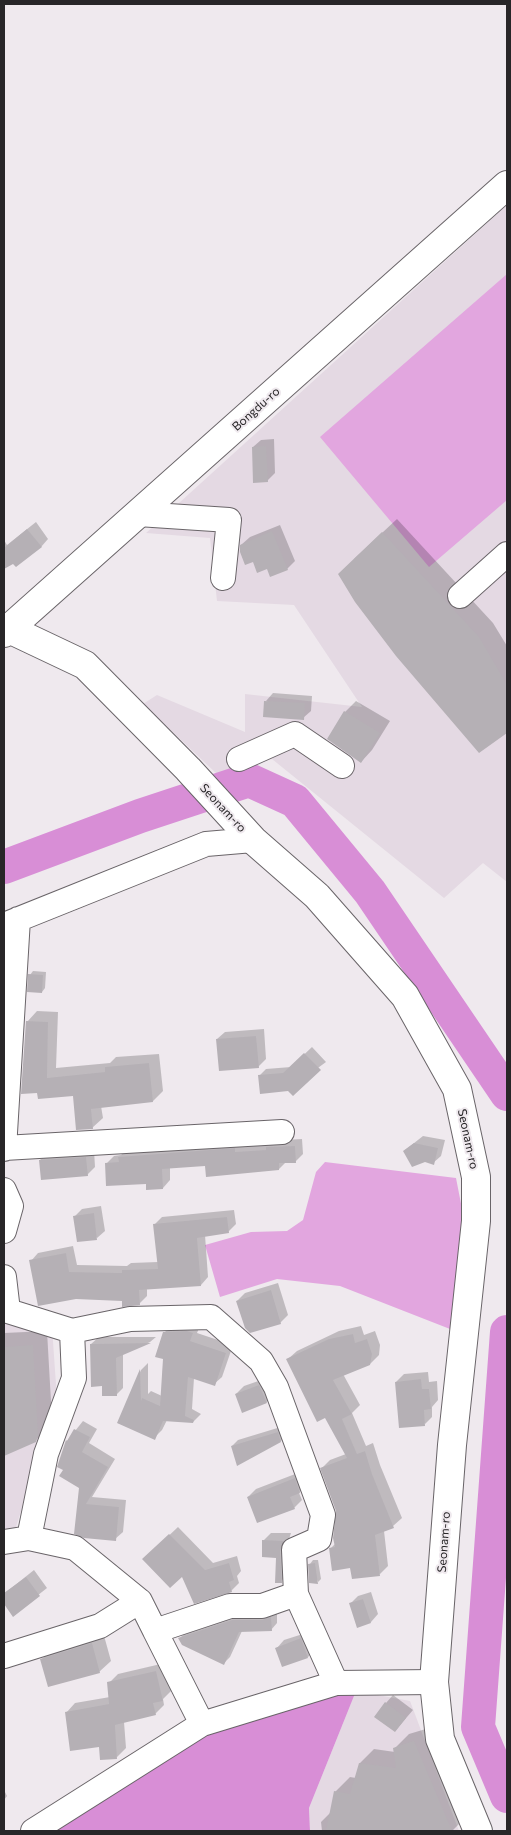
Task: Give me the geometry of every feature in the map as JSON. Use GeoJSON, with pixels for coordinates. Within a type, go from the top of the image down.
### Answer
{"type":"FeatureCollection","features":[{"type":"Feature","properties":{"kind":"main road","name":"Bongdu-ro"},"geometry":{"type":"LineString","coordinates":[[6,631],[507,186]]}},
{"type":"Feature","properties":{"kind":"main road","name":"Seonam-ro"},"geometry":{"type":"LineString","coordinates":[[6,631],[84,665],[246,833],[317,896],[405,996],[457,1089],[476,1177],[476,1221],[452,1446],[434,1682],[440,1739],[478,1831]]}},
{"type":"Feature","properties":{"kind":"street"},"geometry":{"type":"LineString","coordinates":[[138,514],[229,520],[223,578]]}},
{"type":"Feature","properties":{"kind":"street"},"geometry":{"type":"LineString","coordinates":[[460,596],[507,554]]}},
{"type":"Feature","properties":{"kind":"street"},"geometry":{"type":"LineString","coordinates":[[239,759],[295,734],[342,766]]}},
{"type":"Feature","properties":{"kind":"street"},"geometry":{"type":"LineString","coordinates":[[246,833],[206,844],[11,922],[4,1148],[282,1132]]}},
{"type":"Feature","properties":{"kind":"street"},"geometry":{"type":"LineString","coordinates":[[4,1190],[11,1206],[4,1231]]}},
{"type":"Feature","properties":{"kind":"street"},"geometry":{"type":"LineString","coordinates":[[4,1277],[8,1311],[72,1331],[130,1319],[211,1317],[261,1361],[276,1387],[323,1515],[319,1539],[294,1550],[296,1594],[336,1683]]}},
{"type":"Feature","properties":{"kind":"street"},"geometry":{"type":"LineString","coordinates":[[29,1538],[46,1454],[74,1378],[72,1331]]}},
{"type":"Feature","properties":{"kind":"street"},"geometry":{"type":"LineString","coordinates":[[4,1542],[29,1538],[75,1548],[140,1602],[202,1724]]}},
{"type":"Feature","properties":{"kind":"street"},"geometry":{"type":"LineString","coordinates":[[155,1631],[230,1606],[262,1606],[296,1594]]}},
{"type":"Feature","properties":{"kind":"street"},"geometry":{"type":"LineString","coordinates":[[4,1656],[100,1626],[140,1602]]}},
{"type":"Feature","properties":{"kind":"street"},"geometry":{"type":"LineString","coordinates":[[33,1831],[202,1724],[336,1683],[434,1682]]}},
{"type":"Feature","properties":{"kind":"shaded area"},"geometry":{"type":"Polygon","coordinates":[[[507,205],[507,882],[483,863],[444,898],[272,759],[217,774],[143,704],[157,695],[245,732],[245,694],[362,707],[294,605],[217,601],[210,538],[146,533],[507,205]]]}},
{"type":"Feature","properties":{"kind":"shaded area"},"geometry":{"type":"Polygon","coordinates":[[[507,274],[507,500],[429,567],[320,437],[507,274]]]}},
{"type":"Feature","properties":{"kind":"shaded area"},"geometry":{"type":"Polygon","coordinates":[[[325,1162],[456,1178],[464,1219],[450,1329],[340,1286],[277,1279],[220,1297],[205,1245],[251,1232],[287,1231],[303,1220],[316,1172],[325,1162]]]}},
{"type":"Feature","properties":{"kind":"shaded area"},"geometry":{"type":"Polygon","coordinates":[[[4,1315],[8,1324],[52,1327],[57,1399],[14,1533],[4,1535],[4,1315]]]}},
{"type":"Feature","properties":{"kind":"shaded area"},"geometry":{"type":"Polygon","coordinates":[[[356,1691],[410,1701],[459,1831],[310,1831],[309,1808],[356,1691]]]}},
{"type":"Feature","properties":{"kind":"shaded area"},"geometry":{"type":"Polygon","coordinates":[[[356,1691],[309,1808],[310,1831],[42,1831],[201,1732],[312,1697],[356,1691]]]}},
{"type":"Feature","properties":{"kind":"building"},"geometry":{"type":"Polygon","coordinates":[[[266,446],[268,482],[253,483],[252,447],[266,446]]]}},
{"type":"Feature","properties":{"kind":"building"},"geometry":{"type":"Polygon","coordinates":[[[27,529],[42,547],[16,567],[13,564],[4,569],[4,548],[27,529]]]}},
{"type":"Feature","properties":{"kind":"building"},"geometry":{"type":"Polygon","coordinates":[[[272,531],[288,570],[270,577],[267,569],[257,573],[253,562],[245,565],[240,552],[240,545],[272,531]]]}},
{"type":"Feature","properties":{"kind":"building"},"geometry":{"type":"Polygon","coordinates":[[[382,532],[479,637],[507,685],[507,733],[479,753],[396,656],[355,602],[338,574],[382,532]]]}},
{"type":"Feature","properties":{"kind":"building"},"geometry":{"type":"Polygon","coordinates":[[[264,701],[305,703],[304,720],[263,717],[264,701]]]}},
{"type":"Feature","properties":{"kind":"building"},"geometry":{"type":"Polygon","coordinates":[[[344,711],[380,733],[361,763],[327,739],[344,711]]]}},
{"type":"Feature","properties":{"kind":"building"},"geometry":{"type":"Polygon","coordinates":[[[28,974],[43,975],[42,993],[27,992],[28,974]]]}},
{"type":"Feature","properties":{"kind":"building"},"geometry":{"type":"Polygon","coordinates":[[[26,1021],[48,1022],[47,1078],[105,1072],[105,1067],[149,1063],[153,1102],[91,1109],[93,1129],[76,1130],[73,1096],[38,1099],[37,1093],[21,1094],[26,1021]]]}},
{"type":"Feature","properties":{"kind":"building"},"geometry":{"type":"Polygon","coordinates":[[[256,1036],[259,1068],[219,1071],[216,1039],[256,1036]]]}},
{"type":"Feature","properties":{"kind":"building"},"geometry":{"type":"Polygon","coordinates":[[[304,1053],[321,1070],[293,1096],[288,1091],[260,1094],[258,1075],[283,1073],[304,1053]]]}},
{"type":"Feature","properties":{"kind":"building"},"geometry":{"type":"Polygon","coordinates":[[[414,1143],[438,1148],[434,1165],[425,1162],[412,1167],[403,1151],[414,1143]]]}},
{"type":"Feature","properties":{"kind":"building"},"geometry":{"type":"Polygon","coordinates":[[[295,1146],[296,1163],[279,1163],[279,1170],[206,1177],[205,1166],[162,1169],[163,1189],[146,1190],[146,1184],[106,1186],[105,1163],[119,1162],[118,1157],[235,1148],[235,1152],[266,1150],[266,1147],[295,1146]]]}},
{"type":"Feature","properties":{"kind":"building"},"geometry":{"type":"Polygon","coordinates":[[[86,1157],[88,1176],[41,1180],[39,1160],[86,1157]]]}},
{"type":"Feature","properties":{"kind":"building"},"geometry":{"type":"Polygon","coordinates":[[[94,1213],[97,1240],[77,1242],[73,1216],[94,1213]]]}},
{"type":"Feature","properties":{"kind":"building"},"geometry":{"type":"Polygon","coordinates":[[[227,1217],[229,1233],[197,1238],[201,1286],[139,1290],[140,1305],[122,1307],[122,1301],[76,1299],[38,1306],[29,1260],[66,1253],[69,1272],[122,1273],[122,1270],[158,1269],[153,1224],[227,1217]]]}},
{"type":"Feature","properties":{"kind":"building"},"geometry":{"type":"Polygon","coordinates":[[[271,1290],[281,1324],[250,1333],[245,1328],[236,1301],[271,1290]]]}},
{"type":"Feature","properties":{"kind":"building"},"geometry":{"type":"Polygon","coordinates":[[[187,1331],[193,1333],[190,1341],[226,1353],[215,1386],[188,1377],[185,1416],[194,1420],[193,1423],[163,1421],[155,1440],[117,1423],[140,1369],[141,1401],[142,1398],[160,1406],[163,1359],[155,1357],[163,1332],[187,1331]]]}},
{"type":"Feature","properties":{"kind":"building"},"geometry":{"type":"Polygon","coordinates":[[[353,1334],[355,1343],[367,1339],[372,1354],[370,1365],[333,1380],[352,1414],[342,1419],[357,1454],[365,1451],[372,1474],[394,1528],[375,1535],[380,1576],[352,1579],[350,1568],[332,1571],[329,1548],[335,1547],[333,1538],[336,1511],[320,1468],[347,1458],[325,1418],[317,1422],[286,1359],[329,1339],[353,1334]]]}},
{"type":"Feature","properties":{"kind":"building"},"geometry":{"type":"Polygon","coordinates":[[[151,1343],[116,1358],[117,1396],[102,1396],[102,1386],[91,1387],[90,1344],[151,1343]]]}},
{"type":"Feature","properties":{"kind":"building"},"geometry":{"type":"Polygon","coordinates":[[[33,1345],[38,1435],[36,1442],[4,1456],[4,1347],[33,1345]]]}},
{"type":"Feature","properties":{"kind":"building"},"geometry":{"type":"Polygon","coordinates":[[[421,1379],[422,1389],[429,1389],[431,1409],[424,1410],[425,1426],[399,1428],[395,1382],[421,1379]]]}},
{"type":"Feature","properties":{"kind":"building"},"geometry":{"type":"Polygon","coordinates":[[[259,1385],[267,1403],[242,1413],[235,1394],[259,1385]]]}},
{"type":"Feature","properties":{"kind":"building"},"geometry":{"type":"Polygon","coordinates":[[[74,1429],[90,1437],[82,1452],[108,1467],[86,1504],[119,1507],[116,1541],[84,1538],[74,1534],[79,1488],[59,1476],[63,1470],[57,1467],[66,1440],[74,1429]]]}},
{"type":"Feature","properties":{"kind":"building"},"geometry":{"type":"Polygon","coordinates":[[[278,1432],[281,1442],[237,1466],[231,1446],[278,1432]]]}},
{"type":"Feature","properties":{"kind":"building"},"geometry":{"type":"Polygon","coordinates":[[[295,1478],[300,1493],[290,1497],[295,1509],[257,1523],[247,1497],[295,1478]]]}},
{"type":"Feature","properties":{"kind":"building"},"geometry":{"type":"Polygon","coordinates":[[[169,1534],[205,1570],[229,1563],[234,1580],[229,1582],[232,1592],[194,1604],[182,1577],[170,1588],[142,1559],[169,1534]]]}},
{"type":"Feature","properties":{"kind":"building"},"geometry":{"type":"Polygon","coordinates":[[[262,1540],[285,1541],[280,1551],[282,1583],[275,1583],[276,1558],[262,1557],[262,1540]]]}},
{"type":"Feature","properties":{"kind":"building"},"geometry":{"type":"Polygon","coordinates":[[[315,1563],[318,1584],[309,1583],[308,1564],[315,1563]]]}},
{"type":"Feature","properties":{"kind":"building"},"geometry":{"type":"Polygon","coordinates":[[[26,1577],[40,1596],[13,1617],[4,1604],[4,1593],[26,1577]]]}},
{"type":"Feature","properties":{"kind":"building"},"geometry":{"type":"Polygon","coordinates":[[[363,1599],[371,1623],[357,1628],[349,1603],[363,1599]]]}},
{"type":"Feature","properties":{"kind":"building"},"geometry":{"type":"Polygon","coordinates":[[[271,1617],[272,1631],[239,1632],[224,1665],[182,1645],[178,1638],[232,1620],[262,1620],[271,1617]]]}},
{"type":"Feature","properties":{"kind":"building"},"geometry":{"type":"Polygon","coordinates":[[[301,1638],[308,1658],[282,1667],[275,1648],[301,1638]]]}},
{"type":"Feature","properties":{"kind":"building"},"geometry":{"type":"Polygon","coordinates":[[[92,1643],[100,1673],[48,1687],[40,1659],[92,1643]]]}},
{"type":"Feature","properties":{"kind":"building"},"geometry":{"type":"Polygon","coordinates":[[[156,1671],[163,1701],[153,1703],[156,1715],[115,1725],[117,1759],[100,1760],[99,1747],[70,1751],[65,1712],[109,1704],[107,1682],[156,1671]]]}},
{"type":"Feature","properties":{"kind":"building"},"geometry":{"type":"Polygon","coordinates":[[[385,1702],[406,1718],[395,1732],[374,1717],[385,1702]]]}},
{"type":"Feature","properties":{"kind":"building"},"geometry":{"type":"Polygon","coordinates":[[[414,1741],[452,1831],[326,1831],[334,1791],[350,1794],[359,1763],[396,1768],[393,1748],[414,1741]]]}},
{"type":"Feature","properties":{"kind":"waterway"},"geometry":{"type":"LineString","coordinates":[[4,867],[140,816],[249,780],[295,801],[370,892],[507,1094]]}},
{"type":"Feature","properties":{"kind":"waterway"},"geometry":{"type":"LineString","coordinates":[[507,1332],[478,1727],[507,1796]]}}]}
